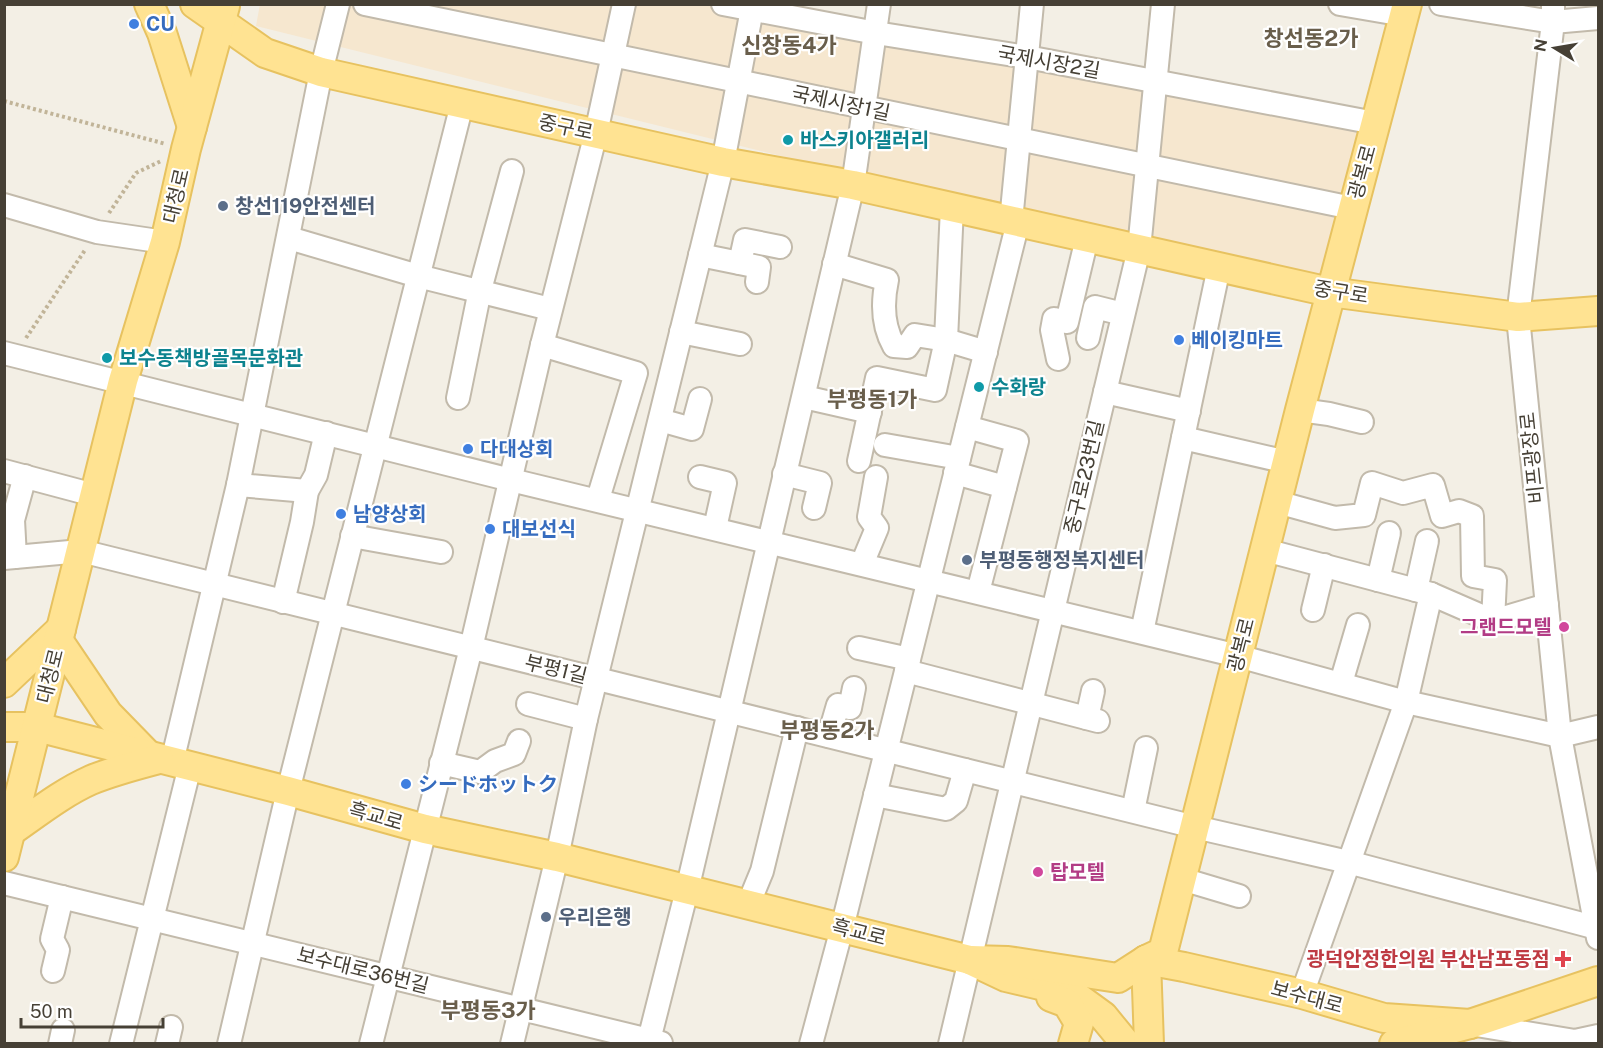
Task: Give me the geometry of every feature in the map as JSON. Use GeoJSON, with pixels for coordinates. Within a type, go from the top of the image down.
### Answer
{"type":"FeatureCollection","features":[{"type":"Feature","properties":{"kind":"main road"},"geometry":{"type":"LineString","coordinates":[[148,4],[162,33],[189,138]]}},
{"type":"Feature","properties":{"kind":"main road","name":"중구로"},"geometry":{"type":"LineString","coordinates":[[195,4],[223,14],[265,53],[321,72],[723,162],[853,185],[1330,292],[1518,317],[1599,311]]}},
{"type":"Feature","properties":{"kind":"main road","name":"광복로"},"geometry":{"type":"LineString","coordinates":[[1146,960],[1163,952],[1330,292],[1405,10]]}},
{"type":"Feature","properties":{"kind":"main road","name":"대청로"},"geometry":{"type":"LineString","coordinates":[[9,821],[37,727],[123,381],[165,242],[189,138],[223,14]]}},
{"type":"Feature","properties":{"kind":"main road"},"geometry":{"type":"LineString","coordinates":[[4,682],[60,634],[108,714],[167,760]]}},
{"type":"Feature","properties":{"kind":"main road","name":"흑교로"},"geometry":{"type":"LineString","coordinates":[[4,727],[37,727],[288,791],[425,829],[557,857],[970,960],[1006,976],[1070,992],[1103,1016],[1126,1044]]}},
{"type":"Feature","properties":{"kind":"main road"},"geometry":{"type":"LineString","coordinates":[[9,821],[54,801],[90,781],[129,767],[167,760]]}},
{"type":"Feature","properties":{"kind":"main road","name":"흑교로"},"geometry":{"type":"LineString","coordinates":[[970,960],[1008,961],[1118,978],[1146,960]]}},
{"type":"Feature","properties":{"kind":"main road"},"geometry":{"type":"LineString","coordinates":[[1146,960],[1149,1044]]}},
{"type":"Feature","properties":{"kind":"main road","name":"보수대로"},"geometry":{"type":"LineString","coordinates":[[1146,960],[1302,994],[1384,1018],[1470,1024]]}},
{"type":"Feature","properties":{"kind":"main road"},"geometry":{"type":"LineString","coordinates":[[1006,976],[1067,1003],[1079,1023],[1073,1044]]}},
{"type":"Feature","properties":{"kind":"main road","name":"보수대로"},"geometry":{"type":"LineString","coordinates":[[1394,1044],[1470,1024],[1599,981]]}},
{"type":"Feature","properties":{"kind":"street"},"geometry":{"type":"LineString","coordinates":[[122,1044],[152,919],[167,760],[214,585],[238,484],[321,72],[338,4]]}},
{"type":"Feature","properties":{"kind":"street","name":"국제시장1길"},"geometry":{"type":"LineString","coordinates":[[365,4],[1352,208]]}},
{"type":"Feature","properties":{"kind":"street"},"geometry":{"type":"LineString","coordinates":[[370,1044],[471,648],[550,309],[596,133],[624,4]]}},
{"type":"Feature","properties":{"kind":"street","name":"국제시장2길"},"geometry":{"type":"LineString","coordinates":[[723,4],[876,33],[1027,57],[1375,123]]}},
{"type":"Feature","properties":{"kind":"street"},"geometry":{"type":"LineString","coordinates":[[653,1042],[853,185],[879,4]]}},
{"type":"Feature","properties":{"kind":"street"},"geometry":{"type":"LineString","coordinates":[[811,1044],[986,352],[1015,221],[1019,140],[1032,4]]}},
{"type":"Feature","properties":{"kind":"street","name":"중구로23번길"},"geometry":{"type":"LineString","coordinates":[[950,1044],[1139,249],[1163,4]]}},
{"type":"Feature","properties":{"kind":"street"},"geometry":{"type":"LineString","coordinates":[[1340,4],[1405,10]]}},
{"type":"Feature","properties":{"kind":"street"},"geometry":{"type":"LineString","coordinates":[[1441,4],[1599,18]]}},
{"type":"Feature","properties":{"kind":"street"},"geometry":{"type":"LineString","coordinates":[[512,1044],[557,857],[586,719],[723,162],[753,8]]}},
{"type":"Feature","properties":{"kind":"street","name":"비프광장로"},"geometry":{"type":"LineString","coordinates":[[1553,13],[1518,317],[1560,736],[1598,933]]}},
{"type":"Feature","properties":{"kind":"street"},"geometry":{"type":"LineString","coordinates":[[229,1044],[288,791],[462,104]]}},
{"type":"Feature","properties":{"kind":"street"},"geometry":{"type":"LineString","coordinates":[[458,398],[480,291],[512,171]]}},
{"type":"Feature","properties":{"kind":"street"},"geometry":{"type":"LineString","coordinates":[[4,205],[97,232],[165,242]]}},
{"type":"Feature","properties":{"kind":"street"},"geometry":{"type":"LineString","coordinates":[[859,461],[877,378],[935,390],[946,340],[952,207]]}},
{"type":"Feature","properties":{"kind":"street"},"geometry":{"type":"LineString","coordinates":[[289,238],[418,276],[550,309]]}},
{"type":"Feature","properties":{"kind":"street"},"geometry":{"type":"LineString","coordinates":[[1058,359],[1052,330],[1054,319],[1067,322],[1087,238]]}},
{"type":"Feature","properties":{"kind":"street"},"geometry":{"type":"LineString","coordinates":[[740,263],[745,240],[780,247]]}},
{"type":"Feature","properties":{"kind":"street"},"geometry":{"type":"LineString","coordinates":[[700,255],[759,267],[757,282]]}},
{"type":"Feature","properties":{"kind":"street"},"geometry":{"type":"LineString","coordinates":[[834,264],[887,280],[884,315],[888,335],[894,346],[908,347],[915,335],[946,340],[986,352]]}},
{"type":"Feature","properties":{"kind":"street"},"geometry":{"type":"LineString","coordinates":[[1142,632],[1219,267]]}},
{"type":"Feature","properties":{"kind":"street"},"geometry":{"type":"LineString","coordinates":[[1088,338],[1095,307],[1123,315]]}},
{"type":"Feature","properties":{"kind":"street"},"geometry":{"type":"LineString","coordinates":[[681,332],[740,344]]}},
{"type":"Feature","properties":{"kind":"street"},"geometry":{"type":"LineString","coordinates":[[542,345],[636,373],[598,499]]}},
{"type":"Feature","properties":{"kind":"street"},"geometry":{"type":"LineString","coordinates":[[10,354],[511,480],[598,499],[768,543],[1142,632],[1406,702],[1560,736],[1599,727]]}},
{"type":"Feature","properties":{"kind":"street"},"geometry":{"type":"LineString","coordinates":[[1105,392],[1189,411]]}},
{"type":"Feature","properties":{"kind":"street"},"geometry":{"type":"LineString","coordinates":[[804,397],[870,412]]}},
{"type":"Feature","properties":{"kind":"street"},"geometry":{"type":"LineString","coordinates":[[660,420],[692,429],[700,399]]}},
{"type":"Feature","properties":{"kind":"street"},"geometry":{"type":"LineString","coordinates":[[1300,410],[1362,422]]}},
{"type":"Feature","properties":{"kind":"street"},"geometry":{"type":"LineString","coordinates":[[967,427],[1017,441],[978,592]]}},
{"type":"Feature","properties":{"kind":"street"},"geometry":{"type":"LineString","coordinates":[[283,602],[302,522],[306,491],[316,475],[326,433]]}},
{"type":"Feature","properties":{"kind":"street"},"geometry":{"type":"LineString","coordinates":[[1183,438],[1287,462]]}},
{"type":"Feature","properties":{"kind":"street"},"geometry":{"type":"LineString","coordinates":[[885,445],[957,466],[1005,487]]}},
{"type":"Feature","properties":{"kind":"street"},"geometry":{"type":"LineString","coordinates":[[10,557],[15,474],[94,495]]}},
{"type":"Feature","properties":{"kind":"street"},"geometry":{"type":"LineString","coordinates":[[784,474],[820,483],[814,508]]}},
{"type":"Feature","properties":{"kind":"street"},"geometry":{"type":"LineString","coordinates":[[700,477],[725,483],[715,528]]}},
{"type":"Feature","properties":{"kind":"street"},"geometry":{"type":"LineString","coordinates":[[862,564],[878,528],[869,517],[876,477]]}},
{"type":"Feature","properties":{"kind":"street"},"geometry":{"type":"LineString","coordinates":[[1277,502],[1335,518],[1364,515],[1372,483],[1403,493],[1433,485],[1442,516],[1459,511],[1472,516],[1473,576],[1495,580],[1493,621]]}},
{"type":"Feature","properties":{"kind":"street"},"geometry":{"type":"LineString","coordinates":[[238,484],[306,491]]}},
{"type":"Feature","properties":{"kind":"street"},"geometry":{"type":"LineString","coordinates":[[1378,580],[1389,533]]}},
{"type":"Feature","properties":{"kind":"street"},"geometry":{"type":"LineString","coordinates":[[352,536],[441,552]]}},
{"type":"Feature","properties":{"kind":"street"},"geometry":{"type":"LineString","coordinates":[[1302,994],[1406,702],[1423,592],[1427,541]]}},
{"type":"Feature","properties":{"kind":"street"},"geometry":{"type":"LineString","coordinates":[[1265,550],[1423,592],[1493,621],[1547,605]]}},
{"type":"Feature","properties":{"kind":"street","name":"부평1길"},"geometry":{"type":"LineString","coordinates":[[10,557],[81,551],[964,770],[1348,862],[1598,933]]}},
{"type":"Feature","properties":{"kind":"street"},"geometry":{"type":"LineString","coordinates":[[1313,610],[1324,565]]}},
{"type":"Feature","properties":{"kind":"street"},"geometry":{"type":"LineString","coordinates":[[1341,683],[1358,625]]}},
{"type":"Feature","properties":{"kind":"street"},"geometry":{"type":"LineString","coordinates":[[859,648],[1030,705],[1093,720],[1093,691]]}},
{"type":"Feature","properties":{"kind":"street"},"geometry":{"type":"LineString","coordinates":[[830,736],[837,705],[850,708],[854,688]]}},
{"type":"Feature","properties":{"kind":"street"},"geometry":{"type":"LineString","coordinates":[[528,704],[586,719]]}},
{"type":"Feature","properties":{"kind":"street"},"geometry":{"type":"LineString","coordinates":[[748,905],[762,871],[797,728]]}},
{"type":"Feature","properties":{"kind":"street"},"geometry":{"type":"LineString","coordinates":[[441,763],[480,772],[495,761],[513,754],[519,741]]}},
{"type":"Feature","properties":{"kind":"street"},"geometry":{"type":"LineString","coordinates":[[1133,811],[1146,748]]}},
{"type":"Feature","properties":{"kind":"street"},"geometry":{"type":"LineString","coordinates":[[875,795],[946,809],[956,801],[964,770]]}},
{"type":"Feature","properties":{"kind":"street"},"geometry":{"type":"LineString","coordinates":[[1182,879],[1239,896]]}},
{"type":"Feature","properties":{"kind":"street","name":"보수대로36번길"},"geometry":{"type":"LineString","coordinates":[[4,883],[653,1042]]}},
{"type":"Feature","properties":{"kind":"street"},"geometry":{"type":"LineString","coordinates":[[52,971],[58,951],[52,939],[62,897]]}},
{"type":"Feature","properties":{"kind":"street"},"geometry":{"type":"LineString","coordinates":[[1470,1024],[1575,1041],[1599,1036]]}},
{"type":"Feature","properties":{"kind":"path","name":"대청로"},"geometry":{"type":"LineString","coordinates":[[4,101],[189,138]]}},
{"type":"Feature","properties":{"kind":"shaded area"},"geometry":{"type":"Polygon","coordinates":[[[260,4],[722,5],[1375,123],[1330,292],[256,26],[260,4]]]}},
{"type":"Feature","properties":{"kind":"place","name":"CU"},"geometry":{"type":"Point","coordinates":[134,24]}},
{"type":"Feature","properties":{"kind":"place","name":"바스키아갤러리"},"geometry":{"type":"Point","coordinates":[788,140]}},
{"type":"Feature","properties":{"kind":"place","name":"창선119안전센터"},"geometry":{"type":"Point","coordinates":[223,206]}},
{"type":"Feature","properties":{"kind":"place","name":"베이킹마트"},"geometry":{"type":"Point","coordinates":[1179,340]}},
{"type":"Feature","properties":{"kind":"place","name":"보수동책방골목문화관"},"geometry":{"type":"Point","coordinates":[107,358]}},
{"type":"Feature","properties":{"kind":"place","name":"수화랑"},"geometry":{"type":"Point","coordinates":[979,387]}},
{"type":"Feature","properties":{"kind":"place","name":"다대상회"},"geometry":{"type":"Point","coordinates":[468,449]}},
{"type":"Feature","properties":{"kind":"place","name":"남양상회"},"geometry":{"type":"Point","coordinates":[341,514]}},
{"type":"Feature","properties":{"kind":"place","name":"대보선식"},"geometry":{"type":"Point","coordinates":[490,529]}},
{"type":"Feature","properties":{"kind":"place","name":"부평동행정복지센터"},"geometry":{"type":"Point","coordinates":[967,560]}},
{"type":"Feature","properties":{"kind":"place","name":"그랜드모텔"},"geometry":{"type":"Point","coordinates":[1564,627]}},
{"type":"Feature","properties":{"kind":"place","name":"シードホットク"},"geometry":{"type":"Point","coordinates":[406,784]}},
{"type":"Feature","properties":{"kind":"place","name":"탑모텔"},"geometry":{"type":"Point","coordinates":[1038,872]}},
{"type":"Feature","properties":{"kind":"place","name":"우리은행"},"geometry":{"type":"Point","coordinates":[546,917]}},
{"type":"Feature","properties":{"kind":"place","name":"광덕안정한의원 부산남포동점"},"geometry":{"type":"Point","coordinates":[1563,959]}},
{"type":"Feature","properties":{"kind":"district","name":"창선동2가"},"geometry":{"type":"Point","coordinates":[1311,38]}},
{"type":"Feature","properties":{"kind":"district","name":"신창동4가"},"geometry":{"type":"Point","coordinates":[789,45]}},
{"type":"Feature","properties":{"kind":"district","name":"부평동1가"},"geometry":{"type":"Point","coordinates":[872,399]}},
{"type":"Feature","properties":{"kind":"district","name":"부평동2가"},"geometry":{"type":"Point","coordinates":[827,730]}},
{"type":"Feature","properties":{"kind":"district","name":"부평동3가"},"geometry":{"type":"Point","coordinates":[488,1010]}}]}
